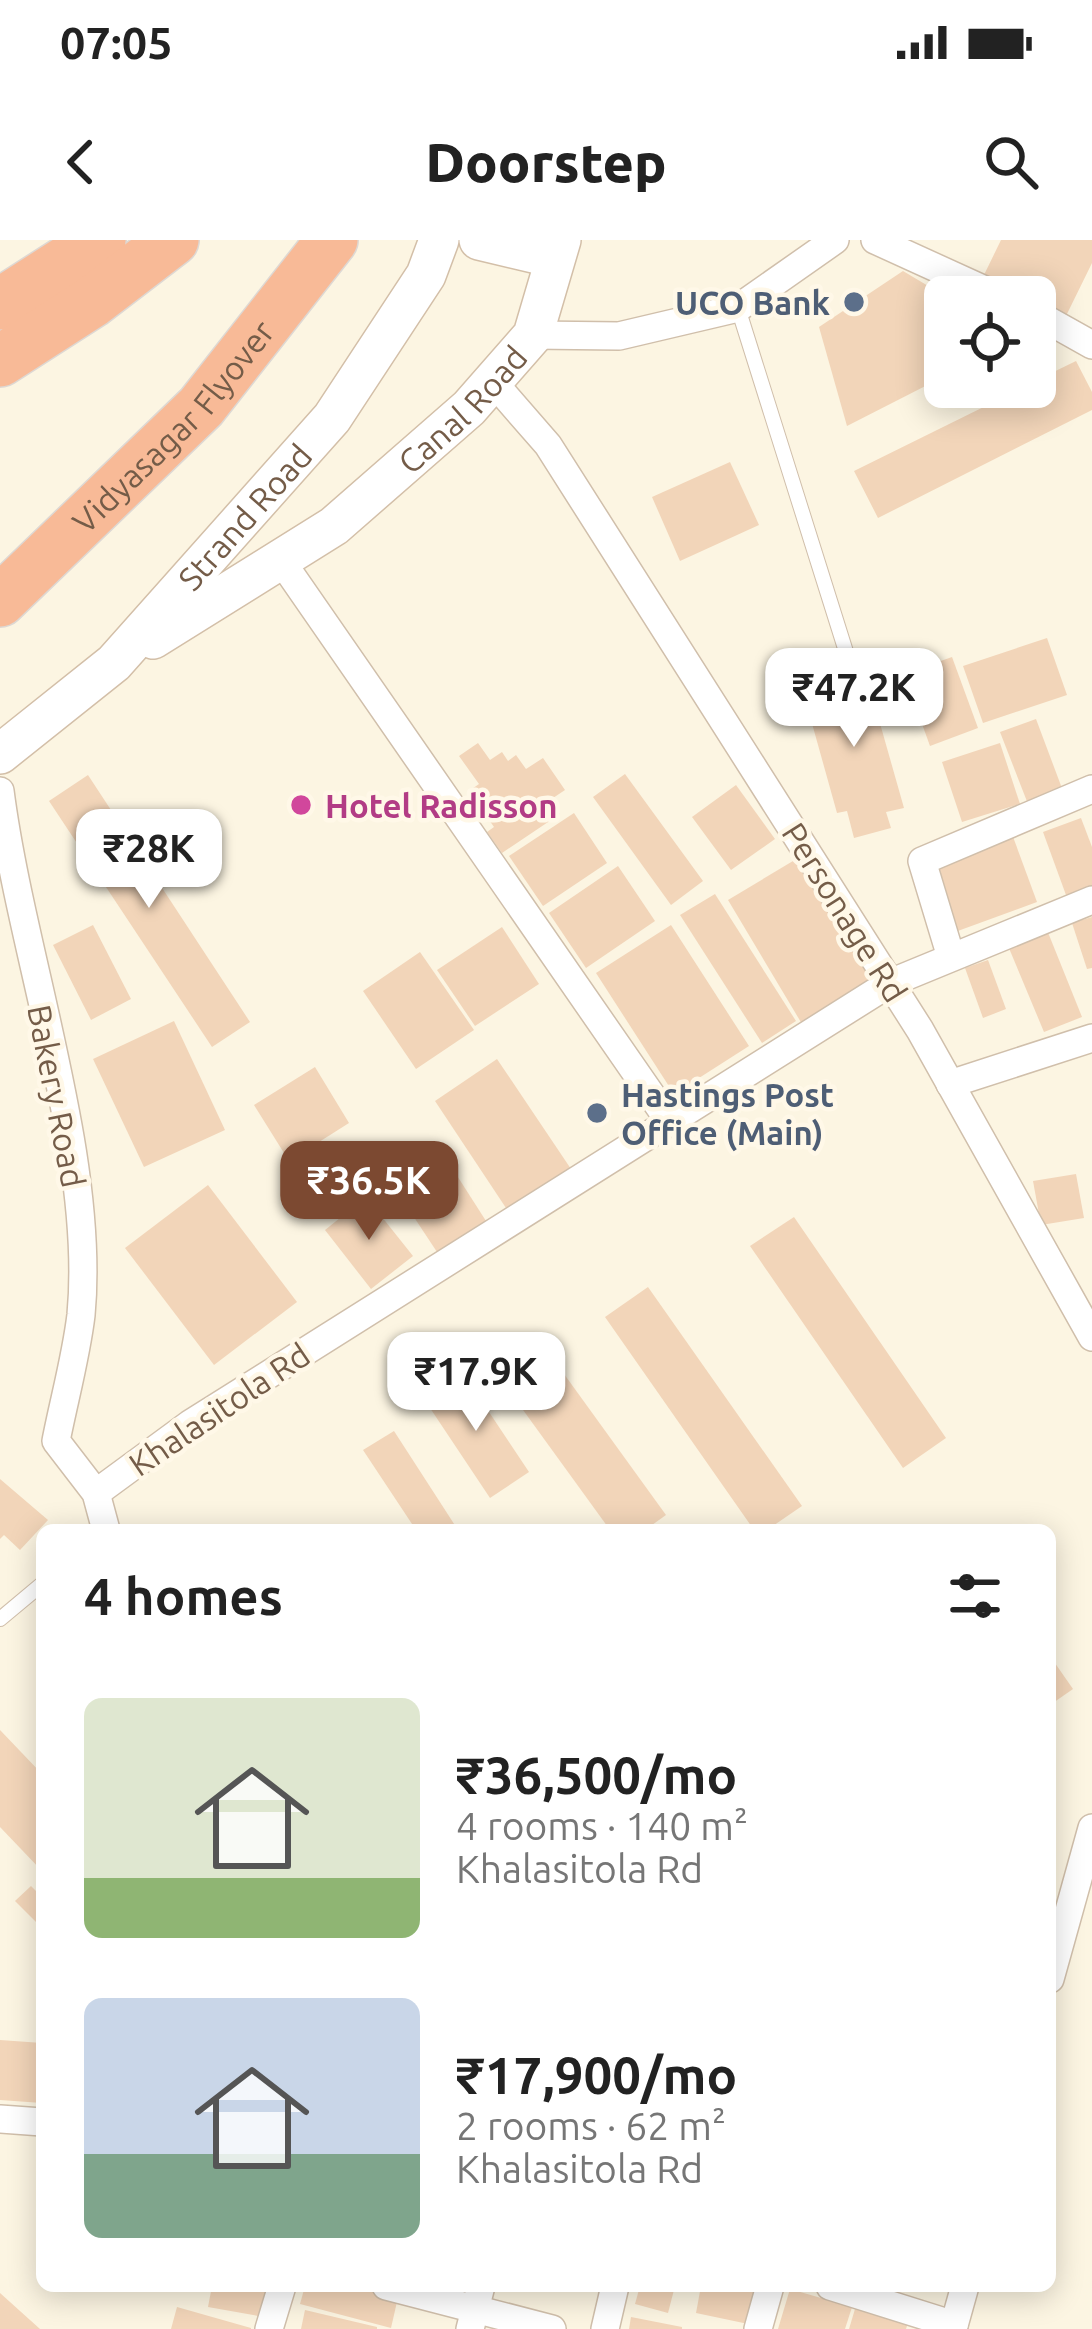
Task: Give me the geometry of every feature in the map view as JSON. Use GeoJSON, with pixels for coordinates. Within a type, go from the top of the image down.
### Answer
{"type":"FeatureCollection","features":[{"type":"Feature","properties":{"kind":"highway"},"geometry":{"type":"LineString","coordinates":[[0,304],[100,240]]}},
{"type":"Feature","properties":{"kind":"highway"},"geometry":{"type":"LineString","coordinates":[[0,361],[92,302],[173,240]]}},
{"type":"Feature","properties":{"kind":"highway","name":"Vidyasagar Flyover"},"geometry":{"type":"LineString","coordinates":[[3,600],[200,407],[332,240]]}},
{"type":"Feature","properties":{"kind":"main road","name":"Strand Road"},"geometry":{"type":"LineString","coordinates":[[0,754],[114,663],[332,418],[426,275],[439,240]]}},
{"type":"Feature","properties":{"kind":"main road"},"geometry":{"type":"LineString","coordinates":[[479,240],[558,249],[533,335]]}},
{"type":"Feature","properties":{"kind":"main road","name":"Canal Road"},"geometry":{"type":"LineString","coordinates":[[114,663],[334,526],[494,383],[533,335]]}},
{"type":"Feature","properties":{"kind":"street","name":"Canal Road"},"geometry":{"type":"LineString","coordinates":[[533,335],[619,336],[738,308],[835,240]]}},
{"type":"Feature","properties":{"kind":"street"},"geometry":{"type":"LineString","coordinates":[[874,240],[954,276]]}},
{"type":"Feature","properties":{"kind":"street"},"geometry":{"type":"LineString","coordinates":[[1056,325],[1092,345]]}},
{"type":"Feature","properties":{"kind":"street","name":"Personage Rd"},"geometry":{"type":"LineString","coordinates":[[494,383],[548,445],[890,983],[1092,1337]]}},
{"type":"Feature","properties":{"kind":"street"},"geometry":{"type":"LineString","coordinates":[[280,559],[670,1122]]}},
{"type":"Feature","properties":{"kind":"street"},"geometry":{"type":"LineString","coordinates":[[951,958],[922,861],[1092,789]]}},
{"type":"Feature","properties":{"kind":"street","name":"Bakery Road"},"geometry":{"type":"LineString","coordinates":[[0,791],[9,862],[76,1180],[81,1314],[56,1442],[96,1493],[104,1524]]}},
{"type":"Feature","properties":{"kind":"street","name":"Khalasitola Rd"},"geometry":{"type":"LineString","coordinates":[[96,1493],[190,1424],[890,983],[1092,900]]}},
{"type":"Feature","properties":{"kind":"street"},"geometry":{"type":"LineString","coordinates":[[950,1084],[1092,1038]]}},
{"type":"Feature","properties":{"kind":"street"},"geometry":{"type":"LineString","coordinates":[[1056,1957],[1092,1828]]}},
{"type":"Feature","properties":{"kind":"street"},"geometry":{"type":"LineString","coordinates":[[0,2119],[36,2122]]}},
{"type":"Feature","properties":{"kind":"street"},"geometry":{"type":"LineString","coordinates":[[269,2329],[280,2292]]}},
{"type":"Feature","properties":{"kind":"street"},"geometry":{"type":"LineString","coordinates":[[411,2292],[551,2329]]}},
{"type":"Feature","properties":{"kind":"street"},"geometry":{"type":"LineString","coordinates":[[605,2329],[614,2292]]}},
{"type":"Feature","properties":{"kind":"street"},"geometry":{"type":"LineString","coordinates":[[758,2329],[768,2292]]}},
{"type":"Feature","properties":{"kind":"street"},"geometry":{"type":"LineString","coordinates":[[848,2292],[954,2327],[963,2292]]}},
{"type":"Feature","properties":{"kind":"lane"},"geometry":{"type":"LineString","coordinates":[[738,308],[848,658]]}},
{"type":"Feature","properties":{"kind":"lane"},"geometry":{"type":"LineString","coordinates":[[0,1619],[36,1589]]}},
{"type":"Feature","properties":{"kind":"building"},"geometry":{"type":"Polygon","coordinates":[[[1001,240],[1092,240],[1092,263],[1065,318],[1056,314],[1056,276],[983,276],[1001,240]]]}},
{"type":"Feature","properties":{"kind":"building"},"geometry":{"type":"Polygon","coordinates":[[[903,271],[924,284],[924,387],[847,426],[819,327],[903,271]]]}},
{"type":"Feature","properties":{"kind":"building"},"geometry":{"type":"Polygon","coordinates":[[[1076,361],[1092,392],[1092,410],[878,518],[854,471],[982,408],[1056,408],[1056,371],[1076,361]]]}},
{"type":"Feature","properties":{"kind":"building"},"geometry":{"type":"Polygon","coordinates":[[[730,462],[759,525],[680,561],[652,497],[730,462]]]}},
{"type":"Feature","properties":{"kind":"building"},"geometry":{"type":"Polygon","coordinates":[[[1047,638],[1067,695],[983,723],[963,666],[1047,638]]]}},
{"type":"Feature","properties":{"kind":"building"},"geometry":{"type":"Polygon","coordinates":[[[952,657],[978,728],[930,746],[904,674],[952,657]]]}},
{"type":"Feature","properties":{"kind":"building"},"geometry":{"type":"Polygon","coordinates":[[[864,667],[904,808],[886,812],[891,828],[854,838],[847,811],[837,813],[801,684],[864,667]]]}},
{"type":"Feature","properties":{"kind":"building"},"geometry":{"type":"Polygon","coordinates":[[[1036,719],[1063,791],[1028,804],[1000,732],[1036,719]]]}},
{"type":"Feature","properties":{"kind":"building"},"geometry":{"type":"Polygon","coordinates":[[[478,743],[490,760],[502,752],[508,761],[516,755],[526,769],[543,758],[565,790],[550,800],[560,814],[502,853],[487,832],[494,827],[469,791],[479,784],[459,756],[478,743]]]}},
{"type":"Feature","properties":{"kind":"building"},"geometry":{"type":"Polygon","coordinates":[[[1000,743],[1020,804],[962,822],[942,762],[1000,743]]]}},
{"type":"Feature","properties":{"kind":"building"},"geometry":{"type":"Polygon","coordinates":[[[625,774],[703,881],[671,905],[593,797],[625,774]]]}},
{"type":"Feature","properties":{"kind":"building"},"geometry":{"type":"Polygon","coordinates":[[[88,775],[250,1022],[212,1047],[49,801],[88,775]]]}},
{"type":"Feature","properties":{"kind":"building"},"geometry":{"type":"Polygon","coordinates":[[[736,785],[775,839],[731,870],[692,817],[736,785]]]}},
{"type":"Feature","properties":{"kind":"building"},"geometry":{"type":"Polygon","coordinates":[[[574,813],[607,863],[543,906],[509,856],[574,813]]]}},
{"type":"Feature","properties":{"kind":"building"},"geometry":{"type":"Polygon","coordinates":[[[1081,818],[1092,847],[1092,886],[1066,895],[1043,832],[1081,818]]]}},
{"type":"Feature","properties":{"kind":"building"},"geometry":{"type":"Polygon","coordinates":[[[1012,834],[1037,902],[955,932],[930,864],[1012,834]]]}},
{"type":"Feature","properties":{"kind":"building"},"geometry":{"type":"Polygon","coordinates":[[[798,858],[872,982],[802,1024],[728,900],[798,858]]]}},
{"type":"Feature","properties":{"kind":"building"},"geometry":{"type":"Polygon","coordinates":[[[618,866],[655,921],[586,968],[549,913],[618,866]]]}},
{"type":"Feature","properties":{"kind":"building"},"geometry":{"type":"Polygon","coordinates":[[[715,894],[796,1021],[762,1043],[680,915],[715,894]]]}},
{"type":"Feature","properties":{"kind":"building"},"geometry":{"type":"Polygon","coordinates":[[[1092,917],[1092,968],[1087,969],[1072,923],[1092,917]]]}},
{"type":"Feature","properties":{"kind":"building"},"geometry":{"type":"Polygon","coordinates":[[[93,925],[131,999],[91,1020],[53,945],[93,925]]]}},
{"type":"Feature","properties":{"kind":"building"},"geometry":{"type":"Polygon","coordinates":[[[671,925],[749,1046],[674,1094],[596,973],[671,925]]]}},
{"type":"Feature","properties":{"kind":"building"},"geometry":{"type":"Polygon","coordinates":[[[1045,925],[1082,1017],[1044,1032],[1006,941],[1045,925]]]}},
{"type":"Feature","properties":{"kind":"building"},"geometry":{"type":"Polygon","coordinates":[[[502,927],[539,984],[475,1026],[437,970],[502,927]]]}},
{"type":"Feature","properties":{"kind":"building"},"geometry":{"type":"Polygon","coordinates":[[[420,952],[474,1030],[416,1069],[363,991],[420,952]]]}},
{"type":"Feature","properties":{"kind":"building"},"geometry":{"type":"Polygon","coordinates":[[[988,960],[1006,1009],[983,1018],[965,968],[988,960]]]}},
{"type":"Feature","properties":{"kind":"building"},"geometry":{"type":"Polygon","coordinates":[[[174,1021],[225,1130],[144,1167],[93,1059],[174,1021]]]}},
{"type":"Feature","properties":{"kind":"building"},"geometry":{"type":"Polygon","coordinates":[[[497,1059],[571,1169],[508,1211],[435,1101],[497,1059]]]}},
{"type":"Feature","properties":{"kind":"building"},"geometry":{"type":"Polygon","coordinates":[[[315,1067],[349,1123],[289,1161],[254,1105],[315,1067]]]}},
{"type":"Feature","properties":{"kind":"building"},"geometry":{"type":"Polygon","coordinates":[[[447,1160],[486,1221],[437,1252],[398,1193],[447,1160]]]}},
{"type":"Feature","properties":{"kind":"building"},"geometry":{"type":"Polygon","coordinates":[[[1076,1174],[1084,1218],[1041,1225],[1033,1181],[1076,1174]]]}},
{"type":"Feature","properties":{"kind":"building"},"geometry":{"type":"Polygon","coordinates":[[[208,1185],[297,1302],[214,1365],[125,1248],[208,1185]]]}},
{"type":"Feature","properties":{"kind":"building"},"geometry":{"type":"Polygon","coordinates":[[[366,1197],[413,1256],[371,1289],[325,1230],[366,1197]]]}},
{"type":"Feature","properties":{"kind":"building"},"geometry":{"type":"Polygon","coordinates":[[[794,1217],[946,1438],[903,1468],[750,1246],[794,1217]]]}},
{"type":"Feature","properties":{"kind":"building"},"geometry":{"type":"Polygon","coordinates":[[[648,1287],[802,1506],[776,1524],[750,1524],[605,1317],[648,1287]]]}},
{"type":"Feature","properties":{"kind":"building"},"geometry":{"type":"Polygon","coordinates":[[[538,1338],[666,1515],[653,1524],[606,1524],[494,1370],[538,1338]]]}},
{"type":"Feature","properties":{"kind":"building"},"geometry":{"type":"Polygon","coordinates":[[[461,1370],[529,1472],[490,1498],[422,1396],[461,1370]]]}},
{"type":"Feature","properties":{"kind":"building"},"geometry":{"type":"Polygon","coordinates":[[[394,1431],[454,1524],[412,1524],[363,1450],[394,1431]]]}},
{"type":"Feature","properties":{"kind":"building"},"geometry":{"type":"Polygon","coordinates":[[[0,1479],[48,1520],[36,1524],[36,1533],[20,1550],[4,1535],[0,1539],[0,1479]]]}},
{"type":"Feature","properties":{"kind":"building"},"geometry":{"type":"Polygon","coordinates":[[[1056,1665],[1073,1689],[1056,1701],[1056,1665]]]}},
{"type":"Feature","properties":{"kind":"building"},"geometry":{"type":"Polygon","coordinates":[[[0,1730],[36,1768],[36,1865],[0,1827],[0,1730]]]}},
{"type":"Feature","properties":{"kind":"building"},"geometry":{"type":"Polygon","coordinates":[[[31,1886],[36,1891],[36,1922],[15,1901],[31,1886]]]}},
{"type":"Feature","properties":{"kind":"building"},"geometry":{"type":"Polygon","coordinates":[[[0,2040],[36,2043],[36,2103],[0,2100],[0,2040]]]}},
{"type":"Feature","properties":{"kind":"building"},"geometry":{"type":"Polygon","coordinates":[[[211,2292],[275,2292],[270,2318],[208,2307],[211,2292]]]}},
{"type":"Feature","properties":{"kind":"building"},"geometry":{"type":"Polygon","coordinates":[[[303,2292],[399,2293],[391,2328],[300,2304],[303,2292]]]}},
{"type":"Feature","properties":{"kind":"building"},"geometry":{"type":"Polygon","coordinates":[[[638,2292],[673,2292],[668,2313],[635,2304],[638,2292]]]}},
{"type":"Feature","properties":{"kind":"building"},"geometry":{"type":"Polygon","coordinates":[[[700,2292],[760,2292],[753,2325],[696,2313],[700,2292]]]}},
{"type":"Feature","properties":{"kind":"building"},"geometry":{"type":"Polygon","coordinates":[[[789,2292],[852,2307],[845,2329],[778,2329],[789,2292]]]}},
{"type":"Feature","properties":{"kind":"building"},"geometry":{"type":"Polygon","coordinates":[[[0,2293],[40,2329],[0,2329],[0,2293]]]}},
{"type":"Feature","properties":{"kind":"building"},"geometry":{"type":"Polygon","coordinates":[[[177,2307],[251,2328],[251,2329],[171,2329],[177,2307]]]}},
{"type":"Feature","properties":{"kind":"building"},"geometry":{"type":"Polygon","coordinates":[[[855,2309],[908,2323],[906,2329],[849,2329],[855,2309]]]}},
{"type":"Feature","properties":{"kind":"building"},"geometry":{"type":"Polygon","coordinates":[[[305,2310],[377,2327],[377,2329],[301,2329],[305,2310]]]}},
{"type":"Feature","properties":{"kind":"building"},"geometry":{"type":"Polygon","coordinates":[[[631,2317],[682,2327],[682,2329],[629,2329],[631,2317]]]}},
{"type":"Feature","properties":{"kind":"place","name":"UCO Bank"},"geometry":{"type":"Point","coordinates":[854,302]}},
{"type":"Feature","properties":{"kind":"place","name":"Hotel Radisson"},"geometry":{"type":"Point","coordinates":[301,805]}},
{"type":"Feature","properties":{"kind":"place","name":"Hastings Post Office (Main)"},"geometry":{"type":"Point","coordinates":[597,1113]}}]}
